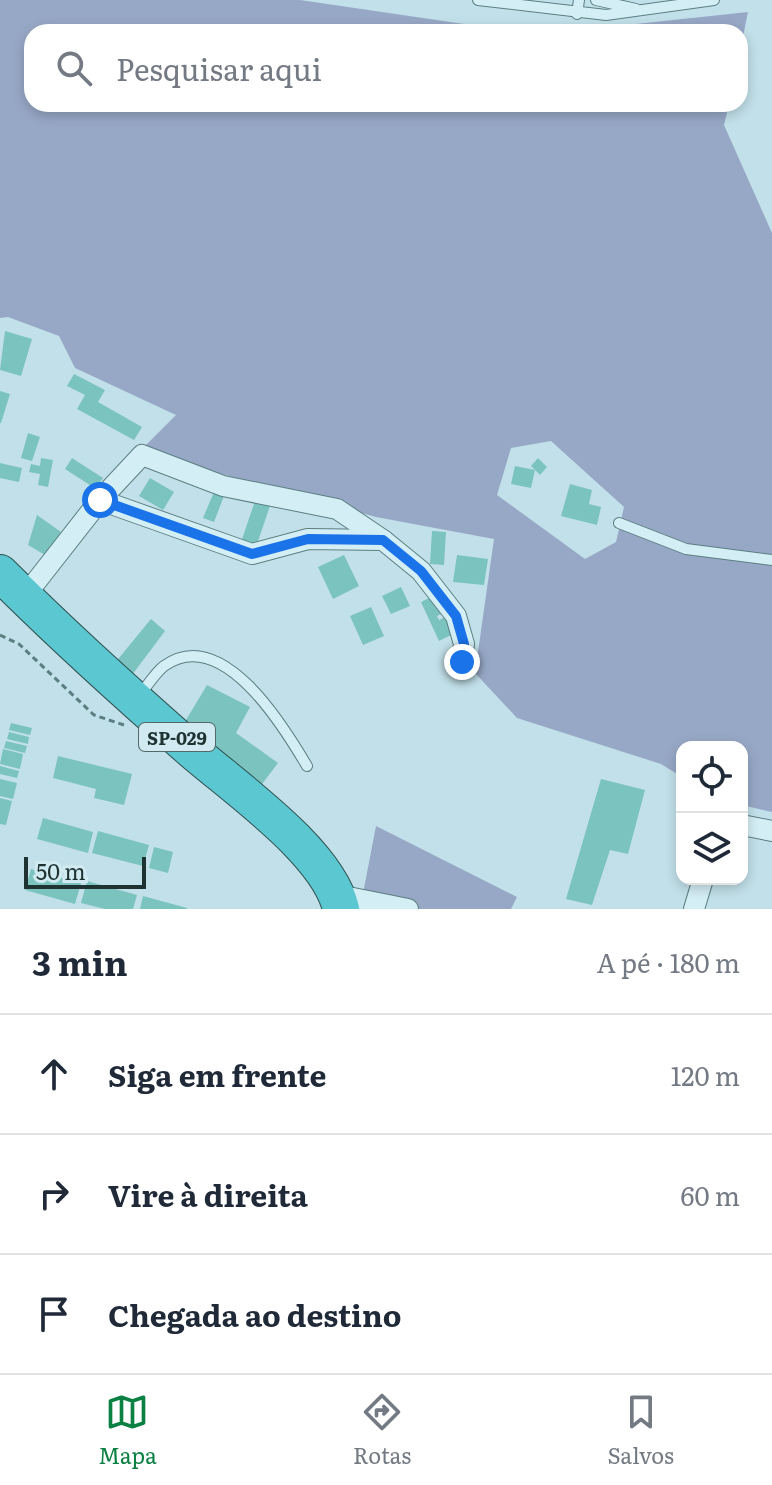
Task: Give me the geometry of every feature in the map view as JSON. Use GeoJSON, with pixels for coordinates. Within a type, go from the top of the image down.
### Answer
{"type":"FeatureCollection","features":[{"type":"Feature","properties":{"kind":"highway","name":"SP-029"},"geometry":{"type":"LineString","coordinates":[[12,585],[136,714],[270,814],[340,902]]}},
{"type":"Feature","properties":{"kind":"street"},"geometry":{"type":"LineString","coordinates":[[12,585],[137,460],[146,455],[223,486],[337,509],[421,571],[456,616],[464,644],[462,662]]}},
{"type":"Feature","properties":{"kind":"street"},"geometry":{"type":"LineString","coordinates":[[100,500],[252,554],[308,539],[383,540]]}},
{"type":"Feature","properties":{"kind":"street"},"geometry":{"type":"LineString","coordinates":[[748,826],[772,831]]}},
{"type":"Feature","properties":{"kind":"street"},"geometry":{"type":"LineString","coordinates":[[694,909],[701,885]]}},
{"type":"Feature","properties":{"kind":"street"},"geometry":{"type":"LineString","coordinates":[[340,902],[408,909]]}},
{"type":"Feature","properties":{"kind":"lane"},"geometry":{"type":"LineString","coordinates":[[478,0],[599,15],[714,0]]}},
{"type":"Feature","properties":{"kind":"lane"},"geometry":{"type":"LineString","coordinates":[[577,14],[579,0]]}},
{"type":"Feature","properties":{"kind":"lane"},"geometry":{"type":"LineString","coordinates":[[599,15],[600,1],[646,11]]}},
{"type":"Feature","properties":{"kind":"lane"},"geometry":{"type":"LineString","coordinates":[[619,523],[686,549],[772,560]]}},
{"type":"Feature","properties":{"kind":"lane"},"geometry":{"type":"LineString","coordinates":[[136,714],[163,667],[196,657],[212,660],[253,688],[270,707],[307,766]]}},
{"type":"Feature","properties":{"kind":"path"},"geometry":{"type":"LineString","coordinates":[[0,635],[19,644],[94,715],[136,714]]}},
{"type":"Feature","properties":{"kind":"shaded area"},"geometry":{"type":"Polygon","coordinates":[[[0,0],[300,0],[464,24],[24,24],[24,112],[727,112],[724,125],[772,233],[772,812],[748,806],[748,741],[676,741],[676,773],[661,764],[517,718],[475,673],[494,539],[376,517],[140,451],[176,415],[75,368],[59,336],[8,317],[0,318],[0,0]],[[551,441],[511,448],[497,495],[585,559],[616,542],[624,507],[551,441]]]}},
{"type":"Feature","properties":{"kind":"shaded area"},"geometry":{"type":"Polygon","coordinates":[[[748,12],[746,24],[636,24],[748,12]]]}},
{"type":"Feature","properties":{"kind":"shaded area"},"geometry":{"type":"Polygon","coordinates":[[[376,826],[517,897],[511,909],[360,909],[376,826]]]}},
{"type":"Feature","properties":{"kind":"building"},"geometry":{"type":"Polygon","coordinates":[[[5,331],[32,339],[21,376],[0,370],[5,331]]]}},
{"type":"Feature","properties":{"kind":"building"},"geometry":{"type":"Polygon","coordinates":[[[74,374],[105,390],[98,402],[142,427],[134,440],[77,409],[85,395],[67,386],[74,374]]]}},
{"type":"Feature","properties":{"kind":"building"},"geometry":{"type":"Polygon","coordinates":[[[0,391],[10,394],[1,423],[0,423],[0,391]]]}},
{"type":"Feature","properties":{"kind":"building"},"geometry":{"type":"Polygon","coordinates":[[[28,433],[40,437],[32,461],[21,458],[28,433]]]}},
{"type":"Feature","properties":{"kind":"building"},"geometry":{"type":"Polygon","coordinates":[[[41,458],[53,460],[48,487],[38,485],[40,474],[29,472],[31,464],[40,466],[41,458]]]}},
{"type":"Feature","properties":{"kind":"building"},"geometry":{"type":"Polygon","coordinates":[[[72,458],[103,478],[96,489],[65,469],[72,458]]]}},
{"type":"Feature","properties":{"kind":"building"},"geometry":{"type":"Polygon","coordinates":[[[538,458],[547,467],[540,475],[531,466],[538,458]]]}},
{"type":"Feature","properties":{"kind":"building"},"geometry":{"type":"Polygon","coordinates":[[[0,463],[22,468],[19,482],[0,478],[0,463]]]}},
{"type":"Feature","properties":{"kind":"building"},"geometry":{"type":"Polygon","coordinates":[[[515,466],[535,470],[531,488],[511,484],[515,466]]]}},
{"type":"Feature","properties":{"kind":"building"},"geometry":{"type":"Polygon","coordinates":[[[150,478],[174,492],[163,510],[139,496],[150,478]]]}},
{"type":"Feature","properties":{"kind":"building"},"geometry":{"type":"Polygon","coordinates":[[[570,484],[592,490],[589,504],[601,507],[597,525],[561,516],[570,484]]]}},
{"type":"Feature","properties":{"kind":"building"},"geometry":{"type":"Polygon","coordinates":[[[214,492],[224,496],[214,522],[203,518],[214,492]]]}},
{"type":"Feature","properties":{"kind":"building"},"geometry":{"type":"Polygon","coordinates":[[[257,495],[272,500],[255,550],[240,545],[257,495]]]}},
{"type":"Feature","properties":{"kind":"building"},"geometry":{"type":"Polygon","coordinates":[[[37,515],[61,532],[45,555],[28,545],[37,515]]]}},
{"type":"Feature","properties":{"kind":"building"},"geometry":{"type":"Polygon","coordinates":[[[432,531],[446,532],[444,565],[430,564],[432,531]]]}},
{"type":"Feature","properties":{"kind":"building"},"geometry":{"type":"Polygon","coordinates":[[[344,555],[359,586],[333,599],[318,567],[344,555]]]}},
{"type":"Feature","properties":{"kind":"building"},"geometry":{"type":"Polygon","coordinates":[[[457,555],[488,559],[484,585],[453,582],[457,555]]]}},
{"type":"Feature","properties":{"kind":"building"},"geometry":{"type":"Polygon","coordinates":[[[401,587],[410,606],[391,614],[382,596],[401,587]]]}},
{"type":"Feature","properties":{"kind":"building"},"geometry":{"type":"Polygon","coordinates":[[[433,596],[441,614],[437,616],[439,620],[450,615],[457,632],[439,641],[421,602],[433,596]]]}},
{"type":"Feature","properties":{"kind":"building"},"geometry":{"type":"Polygon","coordinates":[[[371,607],[384,636],[363,645],[350,616],[371,607]]]}},
{"type":"Feature","properties":{"kind":"building"},"geometry":{"type":"Polygon","coordinates":[[[151,619],[165,631],[129,679],[114,664],[151,619]]]}},
{"type":"Feature","properties":{"kind":"building"},"geometry":{"type":"Polygon","coordinates":[[[207,685],[250,707],[236,733],[278,763],[259,788],[183,725],[207,685]]]}},
{"type":"Feature","properties":{"kind":"building"},"geometry":{"type":"Polygon","coordinates":[[[11,723],[32,728],[30,735],[9,730],[11,723]]]}},
{"type":"Feature","properties":{"kind":"building"},"geometry":{"type":"Polygon","coordinates":[[[9,732],[29,737],[28,744],[7,739],[9,732]]]}},
{"type":"Feature","properties":{"kind":"building"},"geometry":{"type":"Polygon","coordinates":[[[6,741],[27,746],[25,753],[4,748],[6,741]]]}},
{"type":"Feature","properties":{"kind":"building"},"geometry":{"type":"Polygon","coordinates":[[[3,749],[23,754],[20,769],[0,764],[3,749]]]}},
{"type":"Feature","properties":{"kind":"building"},"geometry":{"type":"Polygon","coordinates":[[[58,756],[132,774],[124,805],[94,798],[96,789],[53,778],[58,756]]]}},
{"type":"Feature","properties":{"kind":"building"},"geometry":{"type":"Polygon","coordinates":[[[0,766],[19,771],[17,778],[0,774],[0,766]]]}},
{"type":"Feature","properties":{"kind":"building"},"geometry":{"type":"Polygon","coordinates":[[[0,779],[17,783],[13,799],[0,796],[0,779]]]}},
{"type":"Feature","properties":{"kind":"building"},"geometry":{"type":"Polygon","coordinates":[[[601,779],[645,790],[628,854],[610,850],[592,905],[566,899],[601,779]]]}},
{"type":"Feature","properties":{"kind":"building"},"geometry":{"type":"Polygon","coordinates":[[[0,798],[12,801],[6,825],[0,824],[0,798]]]}},
{"type":"Feature","properties":{"kind":"building"},"geometry":{"type":"Polygon","coordinates":[[[43,818],[93,832],[88,853],[37,839],[43,818]]]}},
{"type":"Feature","properties":{"kind":"building"},"geometry":{"type":"Polygon","coordinates":[[[98,831],[149,845],[143,866],[92,853],[98,831]]]}},
{"type":"Feature","properties":{"kind":"building"},"geometry":{"type":"Polygon","coordinates":[[[154,847],[173,852],[168,873],[149,868],[154,847]]]}},
{"type":"Feature","properties":{"kind":"building"},"geometry":{"type":"Polygon","coordinates":[[[31,869],[81,883],[75,904],[25,890],[31,869]]]}},
{"type":"Feature","properties":{"kind":"building"},"geometry":{"type":"Polygon","coordinates":[[[87,881],[137,895],[133,909],[105,909],[81,903],[87,881]]]}},
{"type":"Feature","properties":{"kind":"building"},"geometry":{"type":"Polygon","coordinates":[[[143,896],[187,908],[187,909],[140,909],[143,896]]]}},
{"type":"Feature","properties":{"kind":"route"},"geometry":{"type":"LineString","coordinates":[[100,500],[252,554],[308,539],[339,537],[383,540],[421,571],[456,616],[464,644],[462,662]]}}]}
